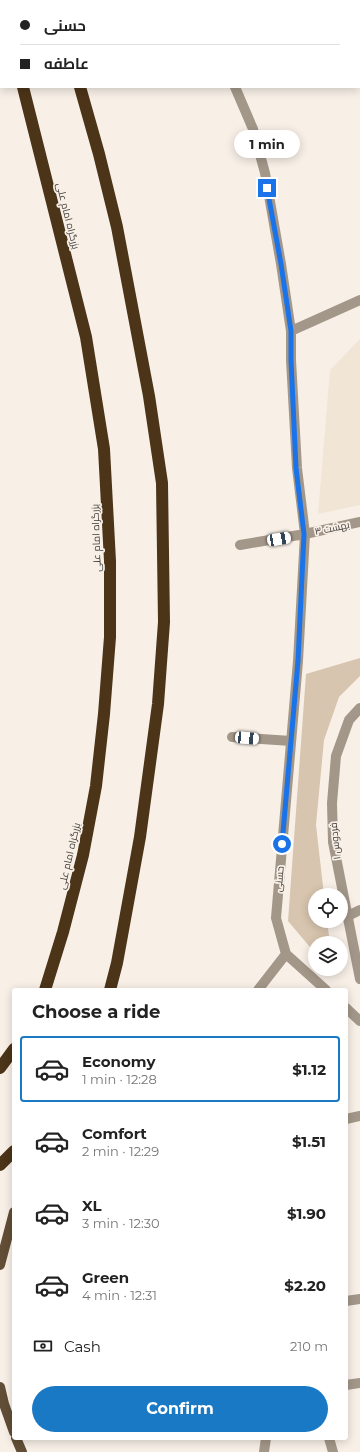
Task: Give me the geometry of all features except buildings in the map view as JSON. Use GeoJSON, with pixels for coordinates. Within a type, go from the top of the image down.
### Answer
{"type":"FeatureCollection","features":[{"type":"Feature","properties":{"kind":"highway","name":"بزرگراه امام علی"},"geometry":{"type":"LineString","coordinates":[[23,88],[86,337],[104,449],[110,561],[110,637],[104,714],[96,786],[81,863],[63,932],[46,988]]}},
{"type":"Feature","properties":{"kind":"highway"},"geometry":{"type":"LineString","coordinates":[[80,88],[99,154],[117,227],[149,396],[162,483],[164,622],[158,704],[140,837],[117,963],[111,988]]}},
{"type":"Feature","properties":{"kind":"highway"},"geometry":{"type":"LineString","coordinates":[[0,1068],[12,1052]]}},
{"type":"Feature","properties":{"kind":"highway"},"geometry":{"type":"LineString","coordinates":[[0,1165],[12,1153]]}},
{"type":"Feature","properties":{"kind":"main road"},"geometry":{"type":"LineString","coordinates":[[0,1265],[12,1220]]}},
{"type":"Feature","properties":{"kind":"main road"},"geometry":{"type":"LineString","coordinates":[[0,1387],[4,1404],[12,1424]]}},
{"type":"Feature","properties":{"kind":"main road"},"geometry":{"type":"LineString","coordinates":[[17,1440],[22,1452]]}},
{"type":"Feature","properties":{"kind":"street","name":"حسنی"},"geometry":{"type":"LineString","coordinates":[[235,88],[253,129],[265,173],[281,264],[291,331],[296,468],[304,534],[298,661],[276,918],[286,954]]}},
{"type":"Feature","properties":{"kind":"street"},"geometry":{"type":"LineString","coordinates":[[291,331],[360,300]]}},
{"type":"Feature","properties":{"kind":"street","name":"بهشت ۳"},"geometry":{"type":"LineString","coordinates":[[240,545],[304,534],[360,522]]}},
{"type":"Feature","properties":{"kind":"street","name":"فردوس ۱"},"geometry":{"type":"LineString","coordinates":[[342,888],[333,842],[332,803],[336,756],[349,720],[360,708]]}},
{"type":"Feature","properties":{"kind":"street"},"geometry":{"type":"LineString","coordinates":[[232,737],[291,742]]}},
{"type":"Feature","properties":{"kind":"street"},"geometry":{"type":"LineString","coordinates":[[348,916],[360,910]]}},
{"type":"Feature","properties":{"kind":"street","name":"فردوس ۱"},"geometry":{"type":"LineString","coordinates":[[348,916],[360,979]]}},
{"type":"Feature","properties":{"kind":"street"},"geometry":{"type":"LineString","coordinates":[[260,988],[286,954],[324,988]]}},
{"type":"Feature","properties":{"kind":"street"},"geometry":{"type":"LineString","coordinates":[[348,1010],[360,1021]]}},
{"type":"Feature","properties":{"kind":"street"},"geometry":{"type":"LineString","coordinates":[[348,1119],[360,1116]]}},
{"type":"Feature","properties":{"kind":"street"},"geometry":{"type":"LineString","coordinates":[[348,1301],[360,1300]]}},
{"type":"Feature","properties":{"kind":"street"},"geometry":{"type":"LineString","coordinates":[[348,1385],[360,1383]]}},
{"type":"Feature","properties":{"kind":"street"},"geometry":{"type":"LineString","coordinates":[[264,1452],[266,1440]]}},
{"type":"Feature","properties":{"kind":"street"},"geometry":{"type":"LineString","coordinates":[[330,1440],[333,1452]]}},
{"type":"Feature","properties":{"kind":"shaded area"},"geometry":{"type":"Polygon","coordinates":[[[360,339],[360,505],[318,514],[330,370],[360,339]]]}},
{"type":"Feature","properties":{"kind":"shaded area"},"geometry":{"type":"Polygon","coordinates":[[[360,658],[360,676],[339,697],[324,740],[316,825],[323,888],[308,888],[308,928],[328,928],[329,936],[308,936],[308,945],[288,921],[306,674],[360,658]]]}},
{"type":"Feature","properties":{"kind":"route"},"geometry":{"type":"LineString","coordinates":[[267,188],[281,264],[291,331],[296,468],[304,534],[298,661],[282,844]]}}]}
